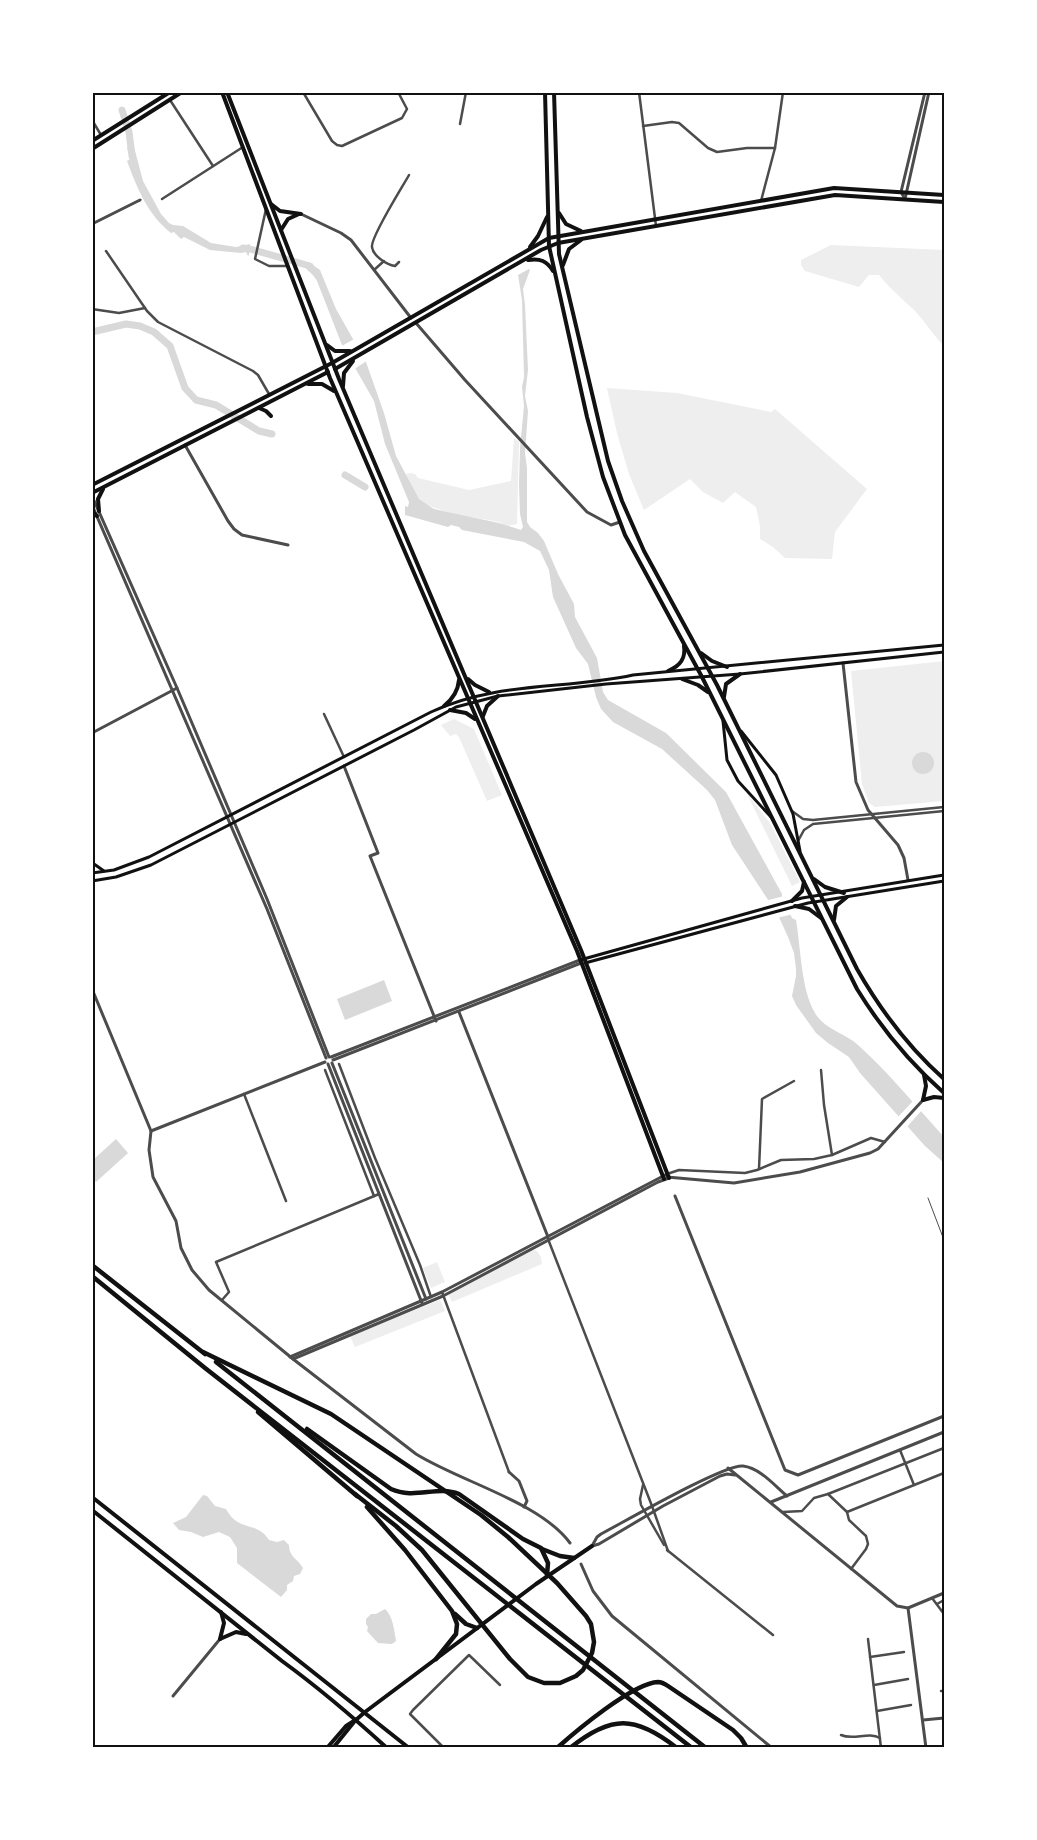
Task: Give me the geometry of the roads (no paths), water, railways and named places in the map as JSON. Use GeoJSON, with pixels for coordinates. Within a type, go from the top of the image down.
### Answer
{"type":"FeatureCollection","features":[{"type":"Feature","properties":{"kind":"highway"},"geometry":{"type":"LineString","coordinates":[[92,1265],[260,1395],[706,1748]]}},
{"type":"Feature","properties":{"kind":"highway"},"geometry":{"type":"LineString","coordinates":[[92,1276],[396,1526],[426,1554],[515,1666],[528,1677],[535,1681],[552,1684],[568,1680],[583,1670],[592,1653],[594,1642],[591,1624],[580,1607],[532,1558],[480,1515],[346,1423],[297,1396],[224,1364],[203,1352]]}},
{"type":"Feature","properties":{"kind":"highway"},"geometry":{"type":"LineString","coordinates":[[205,1368],[692,1748]]}},
{"type":"Feature","properties":{"kind":"highway"},"geometry":{"type":"LineString","coordinates":[[260,1395],[391,1489],[406,1494],[452,1491],[523,1539],[560,1556],[574,1558]]}},
{"type":"Feature","properties":{"kind":"highway"},"geometry":{"type":"LineString","coordinates":[[355,1494],[394,1536],[452,1611],[466,1624],[476,1628]]}},
{"type":"Feature","properties":{"kind":"highway"},"geometry":{"type":"LineString","coordinates":[[541,1548],[548,1563],[546,1576]]}},
{"type":"Feature","properties":{"kind":"highway"},"geometry":{"type":"LineString","coordinates":[[436,1659],[456,1634],[456,1624],[452,1611]]}},
{"type":"Feature","properties":{"kind":"highway"},"geometry":{"type":"LineString","coordinates":[[558,1748],[600,1713],[642,1687],[657,1682],[668,1686],[733,1730],[741,1738],[746,1748]]}},
{"type":"Feature","properties":{"kind":"highway"},"geometry":{"type":"LineString","coordinates":[[570,1748],[600,1728],[623,1723],[645,1727],[677,1748]]}},
{"type":"Feature","properties":{"kind":"main road"},"geometry":{"type":"LineString","coordinates":[[92,141],[170,92]]}},
{"type":"Feature","properties":{"kind":"main road"},"geometry":{"type":"LineString","coordinates":[[92,149],[182,92]]}},
{"type":"Feature","properties":{"kind":"main road"},"geometry":{"type":"LineString","coordinates":[[222,92],[337,395],[583,961]]}},
{"type":"Feature","properties":{"kind":"main road"},"geometry":{"type":"LineString","coordinates":[[227,92],[332,363],[483,716],[583,961],[666,1176]]}},
{"type":"Feature","properties":{"kind":"main road"},"geometry":{"type":"LineString","coordinates":[[545,92],[549,246],[596,453],[620,522],[636,556],[698,669],[849,974],[867,1006],[892,1039],[944,1093]]}},
{"type":"Feature","properties":{"kind":"main road"},"geometry":{"type":"LineString","coordinates":[[554,92],[558,243],[608,461],[635,534],[724,699],[858,969],[886,1015],[917,1054],[944,1079]]}},
{"type":"Feature","properties":{"kind":"main road"},"geometry":{"type":"LineString","coordinates":[[92,485],[332,363],[344,354],[353,351],[412,318],[549,238],[834,188],[944,195]]}},
{"type":"Feature","properties":{"kind":"main road"},"geometry":{"type":"LineString","coordinates":[[92,495],[257,408],[349,363],[549,246],[584,238],[835,195],[944,202]]}},
{"type":"Feature","properties":{"kind":"main road"},"geometry":{"type":"LineString","coordinates":[[270,202],[277,209],[301,214]]}},
{"type":"Feature","properties":{"kind":"main road"},"geometry":{"type":"LineString","coordinates":[[557,209],[570,228],[583,232]]}},
{"type":"Feature","properties":{"kind":"main road"},"geometry":{"type":"LineString","coordinates":[[281,232],[288,219],[294,215],[301,214]]}},
{"type":"Feature","properties":{"kind":"main road"},"geometry":{"type":"LineString","coordinates":[[529,249],[538,236],[548,214]]}},
{"type":"Feature","properties":{"kind":"main road"},"geometry":{"type":"LineString","coordinates":[[563,268],[569,249],[584,238]]}},
{"type":"Feature","properties":{"kind":"main road"},"geometry":{"type":"LineString","coordinates":[[531,258],[546,262],[555,276]]}},
{"type":"Feature","properties":{"kind":"main road"},"geometry":{"type":"LineString","coordinates":[[324,341],[333,350],[344,354]]}},
{"type":"Feature","properties":{"kind":"main road"},"geometry":{"type":"LineString","coordinates":[[344,391],[344,373],[349,363]]}},
{"type":"Feature","properties":{"kind":"main road"},"geometry":{"type":"LineString","coordinates":[[301,386],[313,383],[324,384],[337,395]]}},
{"type":"Feature","properties":{"kind":"main road"},"geometry":{"type":"LineString","coordinates":[[257,408],[266,411],[271,416]]}},
{"type":"Feature","properties":{"kind":"main road"},"geometry":{"type":"LineString","coordinates":[[92,511],[98,513],[99,495],[105,487]]}},
{"type":"Feature","properties":{"kind":"main road"},"geometry":{"type":"LineString","coordinates":[[668,671],[682,660],[685,653],[683,642]]}},
{"type":"Feature","properties":{"kind":"main road"},"geometry":{"type":"LineString","coordinates":[[606,682],[668,671],[727,667],[944,645]]}},
{"type":"Feature","properties":{"kind":"main road"},"geometry":{"type":"LineString","coordinates":[[698,650],[712,661],[727,667]]}},
{"type":"Feature","properties":{"kind":"main road"},"geometry":{"type":"LineString","coordinates":[[105,871],[94,864],[92,872],[105,871],[131,865],[149,858],[444,706],[469,700],[489,692],[606,682],[682,679],[740,674],[944,652]]}},
{"type":"Feature","properties":{"kind":"main road"},"geometry":{"type":"LineString","coordinates":[[724,699],[726,684],[740,674]]}},
{"type":"Feature","properties":{"kind":"main road"},"geometry":{"type":"LineString","coordinates":[[466,676],[475,685],[489,692]]}},
{"type":"Feature","properties":{"kind":"main road"},"geometry":{"type":"LineString","coordinates":[[444,706],[455,694],[459,677]]}},
{"type":"Feature","properties":{"kind":"main road"},"geometry":{"type":"LineString","coordinates":[[682,679],[701,687],[712,697]]}},
{"type":"Feature","properties":{"kind":"main road"},"geometry":{"type":"LineString","coordinates":[[475,698],[583,684]]}},
{"type":"Feature","properties":{"kind":"main road"},"geometry":{"type":"LineString","coordinates":[[483,716],[487,706],[498,696]]}},
{"type":"Feature","properties":{"kind":"main road"},"geometry":{"type":"LineString","coordinates":[[92,881],[116,877],[151,865],[469,700]]}},
{"type":"Feature","properties":{"kind":"main road"},"geometry":{"type":"LineString","coordinates":[[450,710],[466,712],[477,720]]}},
{"type":"Feature","properties":{"kind":"main road"},"geometry":{"type":"LineString","coordinates":[[722,718],[727,760],[738,781],[774,822]]}},
{"type":"Feature","properties":{"kind":"main road"},"geometry":{"type":"LineString","coordinates":[[738,727],[772,769],[792,810],[800,853]]}},
{"type":"Feature","properties":{"kind":"main road"},"geometry":{"type":"LineString","coordinates":[[583,961],[794,906],[908,880],[944,875]]}},
{"type":"Feature","properties":{"kind":"main road"},"geometry":{"type":"LineString","coordinates":[[813,878],[826,887],[845,895]]}},
{"type":"Feature","properties":{"kind":"main road"},"geometry":{"type":"LineString","coordinates":[[792,901],[802,891],[804,880]]}},
{"type":"Feature","properties":{"kind":"main road"},"geometry":{"type":"LineString","coordinates":[[583,961],[764,908],[812,896],[845,895],[944,881]]}},
{"type":"Feature","properties":{"kind":"main road"},"geometry":{"type":"LineString","coordinates":[[835,922],[836,906],[845,895]]}},
{"type":"Feature","properties":{"kind":"main road"},"geometry":{"type":"LineString","coordinates":[[794,906],[809,909],[822,919]]}},
{"type":"Feature","properties":{"kind":"main road"},"geometry":{"type":"LineString","coordinates":[[923,1073],[926,1086],[923,1100],[934,1097],[944,1098]]}},
{"type":"Feature","properties":{"kind":"main road"},"geometry":{"type":"LineString","coordinates":[[92,1497],[409,1748]]}},
{"type":"Feature","properties":{"kind":"main road"},"geometry":{"type":"LineString","coordinates":[[92,1510],[355,1720],[387,1748]]}},
{"type":"Feature","properties":{"kind":"main road"},"geometry":{"type":"LineString","coordinates":[[122,1533],[128,1526]]}},
{"type":"Feature","properties":{"kind":"main road"},"geometry":{"type":"LineString","coordinates":[[327,1748],[346,1726],[546,1576],[592,1546]]}},
{"type":"Feature","properties":{"kind":"main road"},"geometry":{"type":"LineString","coordinates":[[220,1639],[224,1624],[221,1612]]}},
{"type":"Feature","properties":{"kind":"main road"},"geometry":{"type":"LineString","coordinates":[[220,1639],[236,1632],[248,1634]]}},
{"type":"Feature","properties":{"kind":"main road"},"geometry":{"type":"LineString","coordinates":[[334,1748],[355,1720]]}},
{"type":"Feature","properties":{"kind":"street"},"geometry":{"type":"LineString","coordinates":[[303,92],[332,141],[337,146],[342,146],[402,118],[407,109],[398,92]]}},
{"type":"Feature","properties":{"kind":"street"},"geometry":{"type":"LineString","coordinates":[[460,124],[466,92]]}},
{"type":"Feature","properties":{"kind":"street"},"geometry":{"type":"LineString","coordinates":[[639,92],[656,226]]}},
{"type":"Feature","properties":{"kind":"street"},"geometry":{"type":"LineString","coordinates":[[761,201],[775,148],[783,92]]}},
{"type":"Feature","properties":{"kind":"street"},"geometry":{"type":"LineString","coordinates":[[905,199],[904,192],[925,92]]}},
{"type":"Feature","properties":{"kind":"street"},"geometry":{"type":"LineString","coordinates":[[904,192],[930,92]]}},
{"type":"Feature","properties":{"kind":"street"},"geometry":{"type":"LineString","coordinates":[[170,100],[213,166]]}},
{"type":"Feature","properties":{"kind":"street"},"geometry":{"type":"LineString","coordinates":[[92,120],[101,135]]}},
{"type":"Feature","properties":{"kind":"street"},"geometry":{"type":"LineString","coordinates":[[643,126],[672,122],[679,123],[717,152],[747,148],[775,148]]}},
{"type":"Feature","properties":{"kind":"street"},"geometry":{"type":"LineString","coordinates":[[162,199],[243,147]]}},
{"type":"Feature","properties":{"kind":"street"},"geometry":{"type":"LineString","coordinates":[[399,262],[393,266],[384,261],[373,250],[372,245],[382,222],[409,175]]}},
{"type":"Feature","properties":{"kind":"street"},"geometry":{"type":"LineString","coordinates":[[92,224],[140,200]]}},
{"type":"Feature","properties":{"kind":"street"},"geometry":{"type":"LineString","coordinates":[[266,209],[255,257],[257,261],[265,265],[288,266]]}},
{"type":"Feature","properties":{"kind":"street"},"geometry":{"type":"LineString","coordinates":[[301,214],[351,240],[412,318]]}},
{"type":"Feature","properties":{"kind":"street"},"geometry":{"type":"LineString","coordinates":[[106,251],[145,308],[158,322],[253,371],[258,375],[269,394]]}},
{"type":"Feature","properties":{"kind":"street"},"geometry":{"type":"LineString","coordinates":[[374,270],[384,261]]}},
{"type":"Feature","properties":{"kind":"street"},"geometry":{"type":"LineString","coordinates":[[92,309],[119,313],[145,308]]}},
{"type":"Feature","properties":{"kind":"street"},"geometry":{"type":"LineString","coordinates":[[416,323],[465,380],[517,434],[587,512],[611,525],[620,522]]}},
{"type":"Feature","properties":{"kind":"street"},"geometry":{"type":"LineString","coordinates":[[185,445],[236,532],[247,537],[288,545]]}},
{"type":"Feature","properties":{"kind":"street"},"geometry":{"type":"LineString","coordinates":[[92,495],[173,690],[232,823],[427,1301]]}},
{"type":"Feature","properties":{"kind":"street"},"geometry":{"type":"LineString","coordinates":[[92,505],[98,513],[177,688],[229,816]]}},
{"type":"Feature","properties":{"kind":"street"},"geometry":{"type":"LineString","coordinates":[[843,663],[855,778],[870,813],[898,845],[904,858],[908,880]]}},
{"type":"Feature","properties":{"kind":"street"},"geometry":{"type":"LineString","coordinates":[[92,733],[177,688]]}},
{"type":"Feature","properties":{"kind":"street"},"geometry":{"type":"LineString","coordinates":[[324,714],[344,757]]}},
{"type":"Feature","properties":{"kind":"street"},"geometry":{"type":"LineString","coordinates":[[344,766],[378,853],[370,856],[436,1019]]}},
{"type":"Feature","properties":{"kind":"street"},"geometry":{"type":"LineString","coordinates":[[792,810],[799,817],[807,820],[944,807]]}},
{"type":"Feature","properties":{"kind":"street"},"geometry":{"type":"LineString","coordinates":[[798,841],[804,830],[813,824],[944,811]]}},
{"type":"Feature","properties":{"kind":"street"},"geometry":{"type":"LineString","coordinates":[[92,859],[94,864]]}},
{"type":"Feature","properties":{"kind":"street"},"geometry":{"type":"LineString","coordinates":[[151,1131],[583,961]]}},
{"type":"Feature","properties":{"kind":"street"},"geometry":{"type":"LineString","coordinates":[[92,989],[151,1131],[149,1150],[153,1176],[176,1221],[181,1248],[192,1270],[209,1290],[291,1358],[416,1454],[436,1467],[524,1507],[562,1531],[570,1543]]}},
{"type":"Feature","properties":{"kind":"street"},"geometry":{"type":"LineString","coordinates":[[459,1010],[668,1551]]}},
{"type":"Feature","properties":{"kind":"street"},"geometry":{"type":"LineString","coordinates":[[329,1060],[422,1303]]}},
{"type":"Feature","properties":{"kind":"street"},"geometry":{"type":"LineString","coordinates":[[339,1064],[432,1297]]}},
{"type":"Feature","properties":{"kind":"street"},"geometry":{"type":"LineString","coordinates":[[325,1070],[374,1196],[346,1126],[325,1070]]}},
{"type":"Feature","properties":{"kind":"street"},"geometry":{"type":"LineString","coordinates":[[821,1070],[824,1105],[832,1155]]}},
{"type":"Feature","properties":{"kind":"street"},"geometry":{"type":"LineString","coordinates":[[759,1169],[762,1099],[794,1081]]}},
{"type":"Feature","properties":{"kind":"street"},"geometry":{"type":"LineString","coordinates":[[244,1094],[286,1201]]}},
{"type":"Feature","properties":{"kind":"street"},"geometry":{"type":"LineString","coordinates":[[666,1176],[734,1184],[800,1172],[870,1153],[878,1149],[923,1100]]}},
{"type":"Feature","properties":{"kind":"street"},"geometry":{"type":"LineString","coordinates":[[291,1358],[442,1294],[679,1170],[738,1173],[759,1169],[781,1160],[812,1160],[832,1155],[871,1138],[885,1142]]}},
{"type":"Feature","properties":{"kind":"street"},"geometry":{"type":"LineString","coordinates":[[222,1300],[229,1292],[216,1262],[379,1194]]}},
{"type":"Feature","properties":{"kind":"street"},"geometry":{"type":"LineString","coordinates":[[675,1196],[785,1470],[798,1475],[944,1416]]}},
{"type":"Feature","properties":{"kind":"street"},"geometry":{"type":"LineString","coordinates":[[427,1301],[432,1297],[442,1294]]}},
{"type":"Feature","properties":{"kind":"street"},"geometry":{"type":"LineString","coordinates":[[442,1294],[509,1472],[519,1481],[527,1501],[524,1507]]}},
{"type":"Feature","properties":{"kind":"street"},"geometry":{"type":"LineString","coordinates":[[771,1502],[944,1432]]}},
{"type":"Feature","properties":{"kind":"street"},"geometry":{"type":"LineString","coordinates":[[783,1512],[802,1511],[818,1496],[828,1494],[944,1448]]}},
{"type":"Feature","properties":{"kind":"street"},"geometry":{"type":"LineString","coordinates":[[900,1450],[914,1486]]}},
{"type":"Feature","properties":{"kind":"street"},"geometry":{"type":"LineString","coordinates":[[592,1546],[596,1537],[601,1534],[728,1468],[740,1466],[753,1469],[787,1496]]}},
{"type":"Feature","properties":{"kind":"street"},"geometry":{"type":"LineString","coordinates":[[728,1468],[893,1604],[908,1608],[944,1593]]}},
{"type":"Feature","properties":{"kind":"street"},"geometry":{"type":"LineString","coordinates":[[847,1512],[944,1473]]}},
{"type":"Feature","properties":{"kind":"street"},"geometry":{"type":"LineString","coordinates":[[592,1546],[599,1544],[654,1511],[720,1476],[732,1474],[740,1478]]}},
{"type":"Feature","properties":{"kind":"street"},"geometry":{"type":"LineString","coordinates":[[644,1485],[640,1499],[647,1516],[668,1551],[773,1635]]}},
{"type":"Feature","properties":{"kind":"street"},"geometry":{"type":"LineString","coordinates":[[828,1494],[847,1512],[849,1520],[866,1536],[868,1544],[866,1549],[851,1569]]}},
{"type":"Feature","properties":{"kind":"street"},"geometry":{"type":"LineString","coordinates":[[581,1564],[594,1590],[612,1616],[772,1748]]}},
{"type":"Feature","properties":{"kind":"street"},"geometry":{"type":"LineString","coordinates":[[932,1598],[944,1614]]}},
{"type":"Feature","properties":{"kind":"street"},"geometry":{"type":"LineString","coordinates":[[937,1604],[944,1600]]}},
{"type":"Feature","properties":{"kind":"street"},"geometry":{"type":"LineString","coordinates":[[908,1608],[926,1748]]}},
{"type":"Feature","properties":{"kind":"street"},"geometry":{"type":"LineString","coordinates":[[173,1696],[220,1639]]}},
{"type":"Feature","properties":{"kind":"street"},"geometry":{"type":"LineString","coordinates":[[868,1639],[881,1748]]}},
{"type":"Feature","properties":{"kind":"street"},"geometry":{"type":"LineString","coordinates":[[870,1657],[904,1652]]}},
{"type":"Feature","properties":{"kind":"street"},"geometry":{"type":"LineString","coordinates":[[444,1748],[410,1714],[413,1710],[469,1655],[500,1685]]}},
{"type":"Feature","properties":{"kind":"street"},"geometry":{"type":"LineString","coordinates":[[874,1685],[908,1680]]}},
{"type":"Feature","properties":{"kind":"street"},"geometry":{"type":"LineString","coordinates":[[877,1711],[911,1705]]}},
{"type":"Feature","properties":{"kind":"street"},"geometry":{"type":"LineString","coordinates":[[923,1720],[944,1718]]}},
{"type":"Feature","properties":{"kind":"street"},"geometry":{"type":"LineString","coordinates":[[841,1735],[848,1738],[875,1735],[880,1738]]}},
{"type":"Feature","properties":{"kind":"lane"},"geometry":{"type":"LineString","coordinates":[[928,1198],[944,1240]]}},
{"type":"Feature","properties":{"kind":"waterway"},"geometry":{"type":"LineString","coordinates":[[122,110],[129,132],[132,156]]}},
{"type":"Feature","properties":{"kind":"waterway"},"geometry":{"type":"LineString","coordinates":[[243,248],[310,266]]}},
{"type":"Feature","properties":{"kind":"waterway"},"geometry":{"type":"LineString","coordinates":[[92,332],[126,324],[140,326],[154,332],[170,346],[185,388],[196,400],[216,405],[259,431],[272,434]]}},
{"type":"Feature","properties":{"kind":"waterway"},"geometry":{"type":"LineString","coordinates":[[345,475],[365,487]]}}]}
